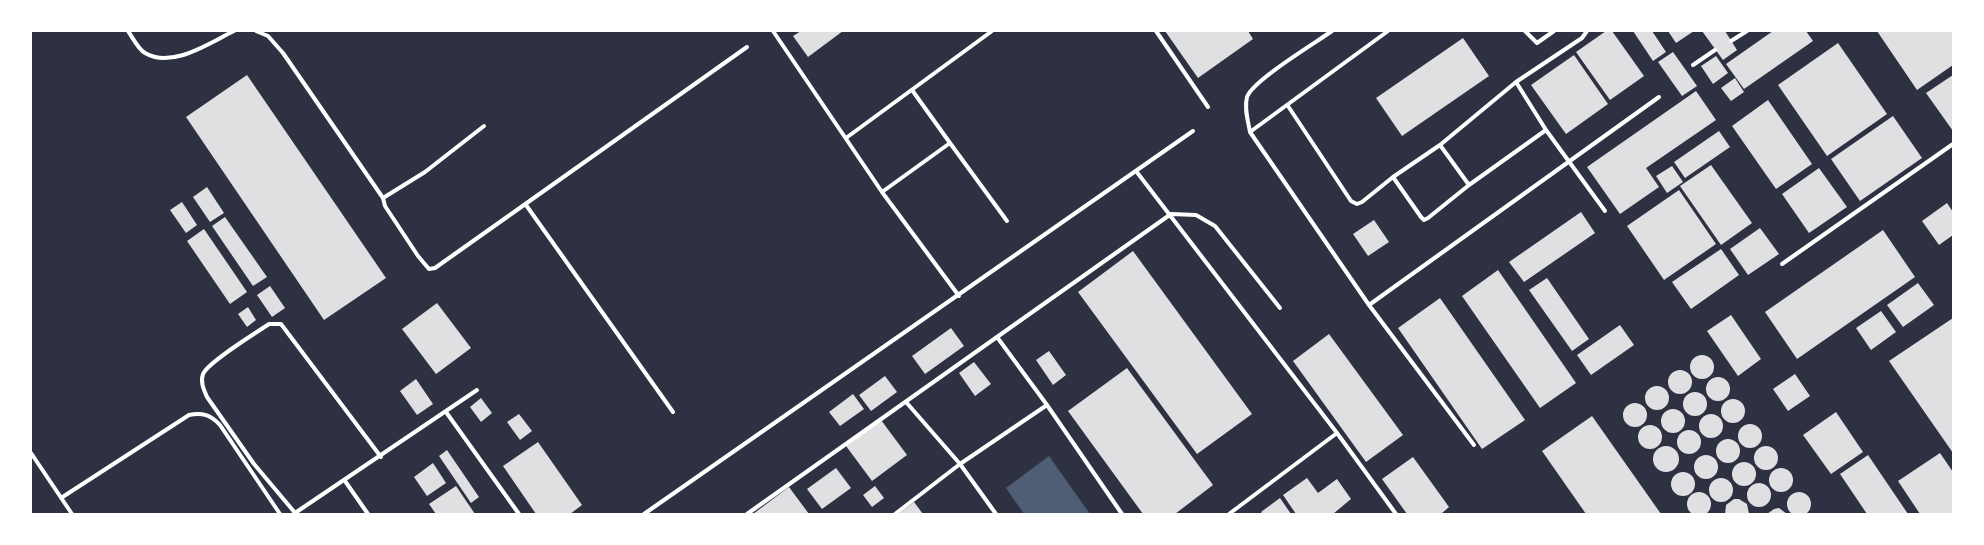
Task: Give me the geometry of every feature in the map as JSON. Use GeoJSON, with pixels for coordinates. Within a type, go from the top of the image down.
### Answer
{"type":"FeatureCollection","features":[{"type":"Feature","properties":{"kind":"lane"},"geometry":{"type":"LineString","coordinates":[[128,31],[144,52],[166,59],[196,50],[234,31]]}},
{"type":"Feature","properties":{"kind":"lane"},"geometry":{"type":"LineString","coordinates":[[256,31],[268,36],[283,53],[383,198],[385,206],[418,256],[429,269],[435,268],[526,205],[746,47]]}},
{"type":"Feature","properties":{"kind":"lane"},"geometry":{"type":"LineString","coordinates":[[773,31],[882,192],[959,296]]}},
{"type":"Feature","properties":{"kind":"lane"},"geometry":{"type":"LineString","coordinates":[[846,138],[992,31]]}},
{"type":"Feature","properties":{"kind":"lane"},"geometry":{"type":"LineString","coordinates":[[1156,31],[1208,107]]}},
{"type":"Feature","properties":{"kind":"lane"},"geometry":{"type":"LineString","coordinates":[[1332,31],[1260,81],[1248,95],[1245,104],[1250,132],[1369,305],[1474,445]]}},
{"type":"Feature","properties":{"kind":"lane"},"geometry":{"type":"LineString","coordinates":[[1250,132],[1388,31]]}},
{"type":"Feature","properties":{"kind":"lane"},"geometry":{"type":"LineString","coordinates":[[1526,31],[1537,43],[1554,31]]}},
{"type":"Feature","properties":{"kind":"lane"},"geometry":{"type":"LineString","coordinates":[[1288,106],[1351,201],[1357,204],[1440,145],[1516,82],[1582,38],[1587,31]]}},
{"type":"Feature","properties":{"kind":"lane"},"geometry":{"type":"LineString","coordinates":[[1731,41],[1747,31]]}},
{"type":"Feature","properties":{"kind":"lane"},"geometry":{"type":"LineString","coordinates":[[1693,65],[1715,50]]}},
{"type":"Feature","properties":{"kind":"lane"},"geometry":{"type":"LineString","coordinates":[[1516,82],[1546,130],[1605,210]]}},
{"type":"Feature","properties":{"kind":"lane"},"geometry":{"type":"LineString","coordinates":[[912,90],[1007,221]]}},
{"type":"Feature","properties":{"kind":"lane"},"geometry":{"type":"LineString","coordinates":[[1369,305],[1659,97]]}},
{"type":"Feature","properties":{"kind":"lane"},"geometry":{"type":"LineString","coordinates":[[383,198],[425,172],[484,126]]}},
{"type":"Feature","properties":{"kind":"lane"},"geometry":{"type":"LineString","coordinates":[[1393,177],[1424,220],[1546,130]]}},
{"type":"Feature","properties":{"kind":"lane"},"geometry":{"type":"LineString","coordinates":[[644,514],[1193,131]]}},
{"type":"Feature","properties":{"kind":"lane"},"geometry":{"type":"LineString","coordinates":[[882,192],[950,142]]}},
{"type":"Feature","properties":{"kind":"lane"},"geometry":{"type":"LineString","coordinates":[[1782,264],[1953,144]]}},
{"type":"Feature","properties":{"kind":"lane"},"geometry":{"type":"LineString","coordinates":[[1440,145],[1469,186]]}},
{"type":"Feature","properties":{"kind":"lane"},"geometry":{"type":"LineString","coordinates":[[1136,171],[1171,214],[1396,514]]}},
{"type":"Feature","properties":{"kind":"lane"},"geometry":{"type":"LineString","coordinates":[[526,205],[672,412]]}},
{"type":"Feature","properties":{"kind":"lane"},"geometry":{"type":"LineString","coordinates":[[747,514],[833,451],[906,402],[1171,214],[1196,214],[1215,226],[1280,308]]}},
{"type":"Feature","properties":{"kind":"lane"},"geometry":{"type":"LineString","coordinates":[[381,457],[280,324],[269,324],[204,372],[202,386],[207,397],[254,464],[296,514],[381,457],[476,390]]}},
{"type":"Feature","properties":{"kind":"lane"},"geometry":{"type":"LineString","coordinates":[[996,337],[1047,404],[1122,514]]}},
{"type":"Feature","properties":{"kind":"lane"},"geometry":{"type":"LineString","coordinates":[[906,402],[960,464],[996,514]]}},
{"type":"Feature","properties":{"kind":"lane"},"geometry":{"type":"LineString","coordinates":[[896,514],[960,464],[1047,404]]}},
{"type":"Feature","properties":{"kind":"lane"},"geometry":{"type":"LineString","coordinates":[[446,412],[519,514]]}},
{"type":"Feature","properties":{"kind":"lane"},"geometry":{"type":"LineString","coordinates":[[61,498],[189,416],[197,414],[213,418],[220,425],[280,514]]}},
{"type":"Feature","properties":{"kind":"lane"},"geometry":{"type":"LineString","coordinates":[[1229,514],[1337,433]]}},
{"type":"Feature","properties":{"kind":"lane"},"geometry":{"type":"LineString","coordinates":[[31,453],[72,514]]}},
{"type":"Feature","properties":{"kind":"lane"},"geometry":{"type":"LineString","coordinates":[[345,481],[368,514]]}},
{"type":"Feature","properties":{"kind":"water"},"geometry":{"type":"Polygon","coordinates":[[[1049,456],[1090,514],[1024,514],[1006,488],[1049,456]]]}},
{"type":"Feature","properties":{"kind":"building"},"geometry":{"type":"Polygon","coordinates":[[[801,31],[843,31],[808,57],[793,36],[801,31]]]}},
{"type":"Feature","properties":{"kind":"building"},"geometry":{"type":"Polygon","coordinates":[[[1165,31],[1248,31],[1253,39],[1198,78],[1165,31]]]}},
{"type":"Feature","properties":{"kind":"building"},"geometry":{"type":"Polygon","coordinates":[[[1606,31],[1612,31],[1644,76],[1610,100],[1576,52],[1606,31]]]}},
{"type":"Feature","properties":{"kind":"building"},"geometry":{"type":"Polygon","coordinates":[[[1633,31],[1652,31],[1666,52],[1653,61],[1633,31]]]}},
{"type":"Feature","properties":{"kind":"building"},"geometry":{"type":"Polygon","coordinates":[[[1668,31],[1694,31],[1676,43],[1668,31]]]}},
{"type":"Feature","properties":{"kind":"building"},"geometry":{"type":"Polygon","coordinates":[[[1702,31],[1725,31],[1737,50],[1723,60],[1702,31]]]}},
{"type":"Feature","properties":{"kind":"building"},"geometry":{"type":"Polygon","coordinates":[[[1773,31],[1806,31],[1813,41],[1744,89],[1726,64],[1773,31]]]}},
{"type":"Feature","properties":{"kind":"building"},"geometry":{"type":"Polygon","coordinates":[[[1877,31],[1953,31],[1953,65],[1917,90],[1877,31]]]}},
{"type":"Feature","properties":{"kind":"building"},"geometry":{"type":"Polygon","coordinates":[[[1463,38],[1489,76],[1402,136],[1376,98],[1463,38]]]}},
{"type":"Feature","properties":{"kind":"building"},"geometry":{"type":"Polygon","coordinates":[[[1838,43],[1887,114],[1827,156],[1778,85],[1838,43]]]}},
{"type":"Feature","properties":{"kind":"building"},"geometry":{"type":"Polygon","coordinates":[[[1673,52],[1697,86],[1682,96],[1658,62],[1673,52]]]}},
{"type":"Feature","properties":{"kind":"building"},"geometry":{"type":"Polygon","coordinates":[[[1574,55],[1608,104],[1566,134],[1531,85],[1574,55]]]}},
{"type":"Feature","properties":{"kind":"building"},"geometry":{"type":"Polygon","coordinates":[[[1716,56],[1728,73],[1713,84],[1701,66],[1716,56]]]}},
{"type":"Feature","properties":{"kind":"building"},"geometry":{"type":"Polygon","coordinates":[[[247,75],[386,278],[324,320],[186,117],[247,75]]]}},
{"type":"Feature","properties":{"kind":"building"},"geometry":{"type":"Polygon","coordinates":[[[1953,75],[1953,131],[1926,93],[1953,75]]]}},
{"type":"Feature","properties":{"kind":"building"},"geometry":{"type":"Polygon","coordinates":[[[1735,78],[1744,92],[1731,101],[1721,88],[1735,78]]]}},
{"type":"Feature","properties":{"kind":"building"},"geometry":{"type":"Polygon","coordinates":[[[1696,91],[1716,120],[1646,168],[1659,187],[1620,214],[1587,167],[1696,91]]]}},
{"type":"Feature","properties":{"kind":"building"},"geometry":{"type":"Polygon","coordinates":[[[1768,100],[1812,164],[1776,189],[1732,126],[1768,100]]]}},
{"type":"Feature","properties":{"kind":"building"},"geometry":{"type":"Polygon","coordinates":[[[1893,116],[1922,158],[1860,201],[1831,159],[1893,116]]]}},
{"type":"Feature","properties":{"kind":"building"},"geometry":{"type":"Polygon","coordinates":[[[1719,131],[1730,147],[1685,178],[1674,162],[1719,131]]]}},
{"type":"Feature","properties":{"kind":"building"},"geometry":{"type":"Polygon","coordinates":[[[1711,165],[1752,223],[1721,245],[1680,186],[1711,165]]]}},
{"type":"Feature","properties":{"kind":"building"},"geometry":{"type":"Polygon","coordinates":[[[1672,166],[1683,182],[1667,193],[1656,176],[1672,166]]]}},
{"type":"Feature","properties":{"kind":"building"},"geometry":{"type":"Polygon","coordinates":[[[1819,168],[1847,207],[1809,233],[1782,194],[1819,168]]]}},
{"type":"Feature","properties":{"kind":"building"},"geometry":{"type":"Polygon","coordinates":[[[207,187],[224,213],[210,222],[193,197],[207,187]]]}},
{"type":"Feature","properties":{"kind":"building"},"geometry":{"type":"Polygon","coordinates":[[[1679,190],[1716,244],[1664,280],[1627,226],[1679,190]]]}},
{"type":"Feature","properties":{"kind":"building"},"geometry":{"type":"Polygon","coordinates":[[[182,202],[197,225],[186,233],[170,210],[182,202]]]}},
{"type":"Feature","properties":{"kind":"building"},"geometry":{"type":"Polygon","coordinates":[[[1947,203],[1953,212],[1953,235],[1939,245],[1922,221],[1947,203]]]}},
{"type":"Feature","properties":{"kind":"building"},"geometry":{"type":"Polygon","coordinates":[[[1581,212],[1595,233],[1524,282],[1509,262],[1581,212]]]}},
{"type":"Feature","properties":{"kind":"building"},"geometry":{"type":"Polygon","coordinates":[[[225,217],[267,277],[253,286],[212,226],[225,217]]]}},
{"type":"Feature","properties":{"kind":"building"},"geometry":{"type":"Polygon","coordinates":[[[1374,220],[1389,242],[1368,256],[1353,234],[1374,220]]]}},
{"type":"Feature","properties":{"kind":"building"},"geometry":{"type":"Polygon","coordinates":[[[1760,228],[1779,254],[1748,275],[1730,249],[1760,228]]]}},
{"type":"Feature","properties":{"kind":"building"},"geometry":{"type":"Polygon","coordinates":[[[204,229],[247,292],[230,304],[187,241],[204,229]]]}},
{"type":"Feature","properties":{"kind":"building"},"geometry":{"type":"Polygon","coordinates":[[[1883,230],[1915,277],[1797,359],[1765,312],[1883,230]]]}},
{"type":"Feature","properties":{"kind":"building"},"geometry":{"type":"Polygon","coordinates":[[[1721,249],[1739,275],[1691,309],[1672,282],[1721,249]]]}},
{"type":"Feature","properties":{"kind":"building"},"geometry":{"type":"Polygon","coordinates":[[[1133,251],[1252,414],[1197,454],[1078,292],[1133,251]]]}},
{"type":"Feature","properties":{"kind":"building"},"geometry":{"type":"Polygon","coordinates":[[[1498,270],[1576,383],[1540,408],[1462,296],[1498,270]]]}},
{"type":"Feature","properties":{"kind":"building"},"geometry":{"type":"Polygon","coordinates":[[[1547,278],[1589,339],[1572,351],[1529,290],[1547,278]]]}},
{"type":"Feature","properties":{"kind":"building"},"geometry":{"type":"Polygon","coordinates":[[[1918,283],[1934,305],[1903,327],[1887,305],[1918,283]]]}},
{"type":"Feature","properties":{"kind":"building"},"geometry":{"type":"Polygon","coordinates":[[[270,286],[285,308],[272,317],[257,295],[270,286]]]}},
{"type":"Feature","properties":{"kind":"building"},"geometry":{"type":"Polygon","coordinates":[[[1440,298],[1525,420],[1482,449],[1398,328],[1440,298]]]}},
{"type":"Feature","properties":{"kind":"building"},"geometry":{"type":"Polygon","coordinates":[[[437,303],[471,348],[436,374],[402,329],[437,303]]]}},
{"type":"Feature","properties":{"kind":"building"},"geometry":{"type":"Polygon","coordinates":[[[248,307],[256,320],[247,327],[238,314],[248,307]]]}},
{"type":"Feature","properties":{"kind":"building"},"geometry":{"type":"Polygon","coordinates":[[[1881,311],[1896,332],[1871,350],[1856,328],[1881,311]]]}},
{"type":"Feature","properties":{"kind":"building"},"geometry":{"type":"Polygon","coordinates":[[[1731,315],[1761,359],[1738,376],[1707,331],[1731,315]]]}},
{"type":"Feature","properties":{"kind":"building"},"geometry":{"type":"Polygon","coordinates":[[[1953,318],[1953,453],[1889,361],[1953,318]]]}},
{"type":"Feature","properties":{"kind":"building"},"geometry":{"type":"Polygon","coordinates":[[[1620,325],[1634,345],[1591,375],[1577,355],[1620,325]]]}},
{"type":"Feature","properties":{"kind":"building"},"geometry":{"type":"Polygon","coordinates":[[[951,328],[964,346],[925,374],[912,356],[951,328]]]}},
{"type":"Feature","properties":{"kind":"building"},"geometry":{"type":"Polygon","coordinates":[[[1329,334],[1403,435],[1366,462],[1293,361],[1329,334]]]}},
{"type":"Feature","properties":{"kind":"building"},"geometry":{"type":"Polygon","coordinates":[[[1049,351],[1066,375],[1053,385],[1036,360],[1049,351]]]}},
{"type":"Feature","properties":{"kind":"building"},"geometry":{"type":"Polygon","coordinates":[[[1702,355],[1711,358],[1714,367],[1711,376],[1702,379],[1693,376],[1690,367],[1693,358],[1702,355]]]}},
{"type":"Feature","properties":{"kind":"building"},"geometry":{"type":"Polygon","coordinates":[[[974,362],[991,384],[975,396],[959,373],[974,362]]]}},
{"type":"Feature","properties":{"kind":"building"},"geometry":{"type":"Polygon","coordinates":[[[1127,368],[1213,485],[1175,514],[1143,514],[1068,411],[1127,368]]]}},
{"type":"Feature","properties":{"kind":"building"},"geometry":{"type":"Polygon","coordinates":[[[1680,370],[1689,373],[1692,382],[1689,391],[1680,394],[1671,391],[1668,382],[1671,373],[1680,370]]]}},
{"type":"Feature","properties":{"kind":"building"},"geometry":{"type":"Polygon","coordinates":[[[1795,374],[1810,396],[1788,411],[1773,389],[1795,374]]]}},
{"type":"Feature","properties":{"kind":"building"},"geometry":{"type":"Polygon","coordinates":[[[885,376],[897,392],[871,411],[859,395],[885,376]]]}},
{"type":"Feature","properties":{"kind":"building"},"geometry":{"type":"Polygon","coordinates":[[[1713,377],[1723,377],[1730,384],[1730,394],[1723,401],[1713,401],[1706,394],[1706,384],[1713,377]]]}},
{"type":"Feature","properties":{"kind":"building"},"geometry":{"type":"Polygon","coordinates":[[[416,379],[433,404],[417,415],[400,391],[416,379]]]}},
{"type":"Feature","properties":{"kind":"building"},"geometry":{"type":"Polygon","coordinates":[[[1657,386],[1666,389],[1669,398],[1666,407],[1657,410],[1648,407],[1645,398],[1648,389],[1657,386]]]}},
{"type":"Feature","properties":{"kind":"building"},"geometry":{"type":"Polygon","coordinates":[[[1695,392],[1704,395],[1707,404],[1704,413],[1695,416],[1686,413],[1683,404],[1686,395],[1695,392]]]}},
{"type":"Feature","properties":{"kind":"building"},"geometry":{"type":"Polygon","coordinates":[[[853,394],[864,409],[840,426],[829,412],[853,394]]]}},
{"type":"Feature","properties":{"kind":"building"},"geometry":{"type":"Polygon","coordinates":[[[481,398],[492,413],[481,422],[470,407],[481,398]]]}},
{"type":"Feature","properties":{"kind":"building"},"geometry":{"type":"Polygon","coordinates":[[[1728,399],[1738,399],[1745,406],[1745,416],[1738,423],[1728,423],[1721,416],[1721,406],[1728,399]]]}},
{"type":"Feature","properties":{"kind":"building"},"geometry":{"type":"Polygon","coordinates":[[[1630,403],[1640,403],[1647,410],[1647,420],[1640,427],[1630,427],[1623,420],[1623,410],[1630,403]]]}},
{"type":"Feature","properties":{"kind":"building"},"geometry":{"type":"Polygon","coordinates":[[[1673,409],[1682,412],[1685,421],[1682,430],[1673,433],[1664,430],[1661,421],[1664,412],[1673,409]]]}},
{"type":"Feature","properties":{"kind":"building"},"geometry":{"type":"Polygon","coordinates":[[[1836,412],[1863,452],[1831,474],[1803,435],[1836,412]]]}},
{"type":"Feature","properties":{"kind":"building"},"geometry":{"type":"Polygon","coordinates":[[[519,414],[532,431],[520,440],[507,422],[519,414]]]}},
{"type":"Feature","properties":{"kind":"building"},"geometry":{"type":"Polygon","coordinates":[[[1711,414],[1720,417],[1723,426],[1720,435],[1711,438],[1702,435],[1699,426],[1702,417],[1711,414]]]}},
{"type":"Feature","properties":{"kind":"building"},"geometry":{"type":"Polygon","coordinates":[[[1592,416],[1661,514],[1586,514],[1542,451],[1592,416]]]}},
{"type":"Feature","properties":{"kind":"building"},"geometry":{"type":"Polygon","coordinates":[[[881,420],[907,455],[872,481],[846,446],[881,420]]]}},
{"type":"Feature","properties":{"kind":"building"},"geometry":{"type":"Polygon","coordinates":[[[1750,424],[1759,427],[1762,436],[1759,445],[1750,448],[1741,445],[1738,436],[1741,427],[1750,424]]]}},
{"type":"Feature","properties":{"kind":"building"},"geometry":{"type":"Polygon","coordinates":[[[1645,425],[1655,425],[1662,432],[1662,442],[1655,449],[1645,449],[1638,442],[1638,432],[1645,425]]]}},
{"type":"Feature","properties":{"kind":"building"},"geometry":{"type":"Polygon","coordinates":[[[1689,430],[1698,433],[1701,442],[1698,451],[1689,454],[1680,451],[1677,442],[1680,433],[1689,430]]]}},
{"type":"Feature","properties":{"kind":"building"},"geometry":{"type":"Polygon","coordinates":[[[1723,439],[1733,439],[1740,446],[1740,456],[1733,463],[1723,463],[1716,456],[1716,446],[1723,439]]]}},
{"type":"Feature","properties":{"kind":"building"},"geometry":{"type":"Polygon","coordinates":[[[538,442],[582,505],[570,514],[536,514],[503,466],[538,442]]]}},
{"type":"Feature","properties":{"kind":"building"},"geometry":{"type":"Polygon","coordinates":[[[1666,446],[1675,450],[1679,459],[1675,468],[1666,472],[1657,468],[1653,459],[1657,450],[1666,446]]]}},
{"type":"Feature","properties":{"kind":"building"},"geometry":{"type":"Polygon","coordinates":[[[1761,446],[1771,446],[1778,453],[1778,463],[1771,470],[1761,470],[1754,463],[1754,453],[1761,446]]]}},
{"type":"Feature","properties":{"kind":"building"},"geometry":{"type":"Polygon","coordinates":[[[447,450],[479,497],[471,503],[439,456],[447,450]]]}},
{"type":"Feature","properties":{"kind":"building"},"geometry":{"type":"Polygon","coordinates":[[[1940,453],[1953,472],[1953,514],[1920,514],[1898,481],[1940,453]]]}},
{"type":"Feature","properties":{"kind":"building"},"geometry":{"type":"Polygon","coordinates":[[[1706,455],[1715,458],[1718,467],[1715,476],[1706,479],[1697,476],[1694,467],[1697,458],[1706,455]]]}},
{"type":"Feature","properties":{"kind":"building"},"geometry":{"type":"Polygon","coordinates":[[[1868,455],[1908,514],[1867,514],[1840,474],[1868,455]]]}},
{"type":"Feature","properties":{"kind":"building"},"geometry":{"type":"Polygon","coordinates":[[[1413,457],[1449,507],[1441,514],[1407,514],[1382,479],[1413,457]]]}},
{"type":"Feature","properties":{"kind":"building"},"geometry":{"type":"Polygon","coordinates":[[[1739,462],[1749,462],[1756,469],[1756,479],[1749,486],[1739,486],[1732,479],[1732,469],[1739,462]]]}},
{"type":"Feature","properties":{"kind":"building"},"geometry":{"type":"Polygon","coordinates":[[[433,463],[446,483],[427,496],[414,477],[433,463]]]}},
{"type":"Feature","properties":{"kind":"building"},"geometry":{"type":"Polygon","coordinates":[[[836,468],[851,488],[822,509],[807,489],[836,468]]]}},
{"type":"Feature","properties":{"kind":"building"},"geometry":{"type":"Polygon","coordinates":[[[1776,468],[1786,468],[1793,475],[1793,485],[1786,492],[1776,492],[1769,485],[1769,475],[1776,468]]]}},
{"type":"Feature","properties":{"kind":"building"},"geometry":{"type":"Polygon","coordinates":[[[1678,472],[1688,472],[1695,479],[1695,489],[1688,496],[1678,496],[1671,489],[1671,479],[1678,472]]]}},
{"type":"Feature","properties":{"kind":"building"},"geometry":{"type":"Polygon","coordinates":[[[1307,478],[1318,493],[1337,479],[1351,499],[1333,514],[1296,514],[1283,495],[1307,478]]]}},
{"type":"Feature","properties":{"kind":"building"},"geometry":{"type":"Polygon","coordinates":[[[1716,478],[1726,478],[1733,485],[1733,495],[1726,502],[1716,502],[1709,495],[1709,485],[1716,478]]]}},
{"type":"Feature","properties":{"kind":"building"},"geometry":{"type":"Polygon","coordinates":[[[1759,483],[1768,486],[1771,495],[1768,504],[1759,507],[1750,504],[1747,495],[1750,486],[1759,483]]]}},
{"type":"Feature","properties":{"kind":"building"},"geometry":{"type":"Polygon","coordinates":[[[456,486],[475,514],[436,514],[429,504],[456,486]]]}},
{"type":"Feature","properties":{"kind":"building"},"geometry":{"type":"Polygon","coordinates":[[[875,486],[884,498],[872,507],[863,495],[875,486]]]}},
{"type":"Feature","properties":{"kind":"building"},"geometry":{"type":"Polygon","coordinates":[[[789,487],[809,514],[753,514],[789,487]]]}},
{"type":"Feature","properties":{"kind":"building"},"geometry":{"type":"Polygon","coordinates":[[[1699,492],[1707,496],[1711,504],[1707,512],[1699,516],[1691,512],[1687,504],[1691,496],[1699,492]]]}},
{"type":"Feature","properties":{"kind":"building"},"geometry":{"type":"Polygon","coordinates":[[[1799,492],[1807,496],[1811,504],[1807,512],[1799,516],[1791,512],[1787,504],[1791,496],[1799,492]]]}},
{"type":"Feature","properties":{"kind":"building"},"geometry":{"type":"Polygon","coordinates":[[[1280,498],[1291,514],[1262,514],[1261,512],[1280,498]]]}},
{"type":"Feature","properties":{"kind":"building"},"geometry":{"type":"Polygon","coordinates":[[[1734,499],[1739,499],[1747,504],[1749,514],[1725,514],[1726,505],[1734,499]]]}},
{"type":"Feature","properties":{"kind":"building"},"geometry":{"type":"Polygon","coordinates":[[[914,502],[923,514],[898,514],[914,502]]]}},
{"type":"Feature","properties":{"kind":"building"},"geometry":{"type":"Polygon","coordinates":[[[1779,508],[1787,514],[1767,514],[1774,509],[1779,508]]]}}]}
